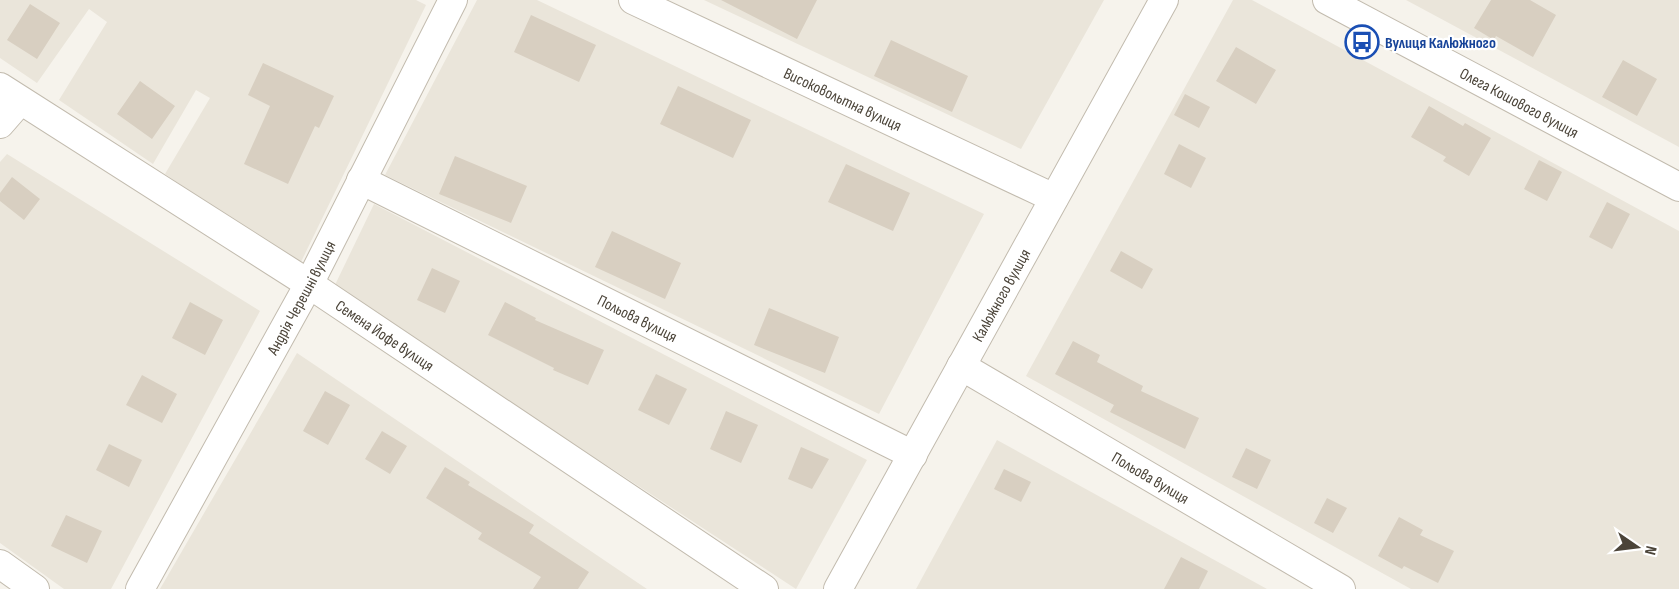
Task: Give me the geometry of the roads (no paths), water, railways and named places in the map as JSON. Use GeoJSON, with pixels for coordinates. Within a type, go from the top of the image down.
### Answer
{"type":"FeatureCollection","features":[{"type":"Feature","properties":{"kind":"street","name":"Андрія Черешні вулиця"},"geometry":{"type":"LineString","coordinates":[[140,589],[309,284],[453,0]]}},
{"type":"Feature","properties":{"kind":"street","name":"Високовольтна вулиця"},"geometry":{"type":"LineString","coordinates":[[633,0],[1054,198]]}},
{"type":"Feature","properties":{"kind":"street","name":"Калюжного вулиця"},"geometry":{"type":"LineString","coordinates":[[838,589],[1164,0]]}},
{"type":"Feature","properties":{"kind":"street","name":"Олега Кошового вулиця"},"geometry":{"type":"LineString","coordinates":[[1327,0],[1679,187]]}},
{"type":"Feature","properties":{"kind":"street"},"geometry":{"type":"LineString","coordinates":[[0,124],[10,94]]}},
{"type":"Feature","properties":{"kind":"street","name":"Семена Йофе вулиця"},"geometry":{"type":"LineString","coordinates":[[10,94],[309,284],[764,589]]}},
{"type":"Feature","properties":{"kind":"street","name":"Польова вулиця"},"geometry":{"type":"LineString","coordinates":[[361,180],[913,454]]}},
{"type":"Feature","properties":{"kind":"street","name":"Польова вулиця"},"geometry":{"type":"LineString","coordinates":[[961,366],[1341,589]]}},
{"type":"Feature","properties":{"kind":"street"},"geometry":{"type":"LineString","coordinates":[[0,564],[35,589]]}},
{"type":"Feature","properties":{"kind":"place","name":"Вулиця Калюжного"},"geometry":{"type":"Point","coordinates":[1362,42]}}]}
